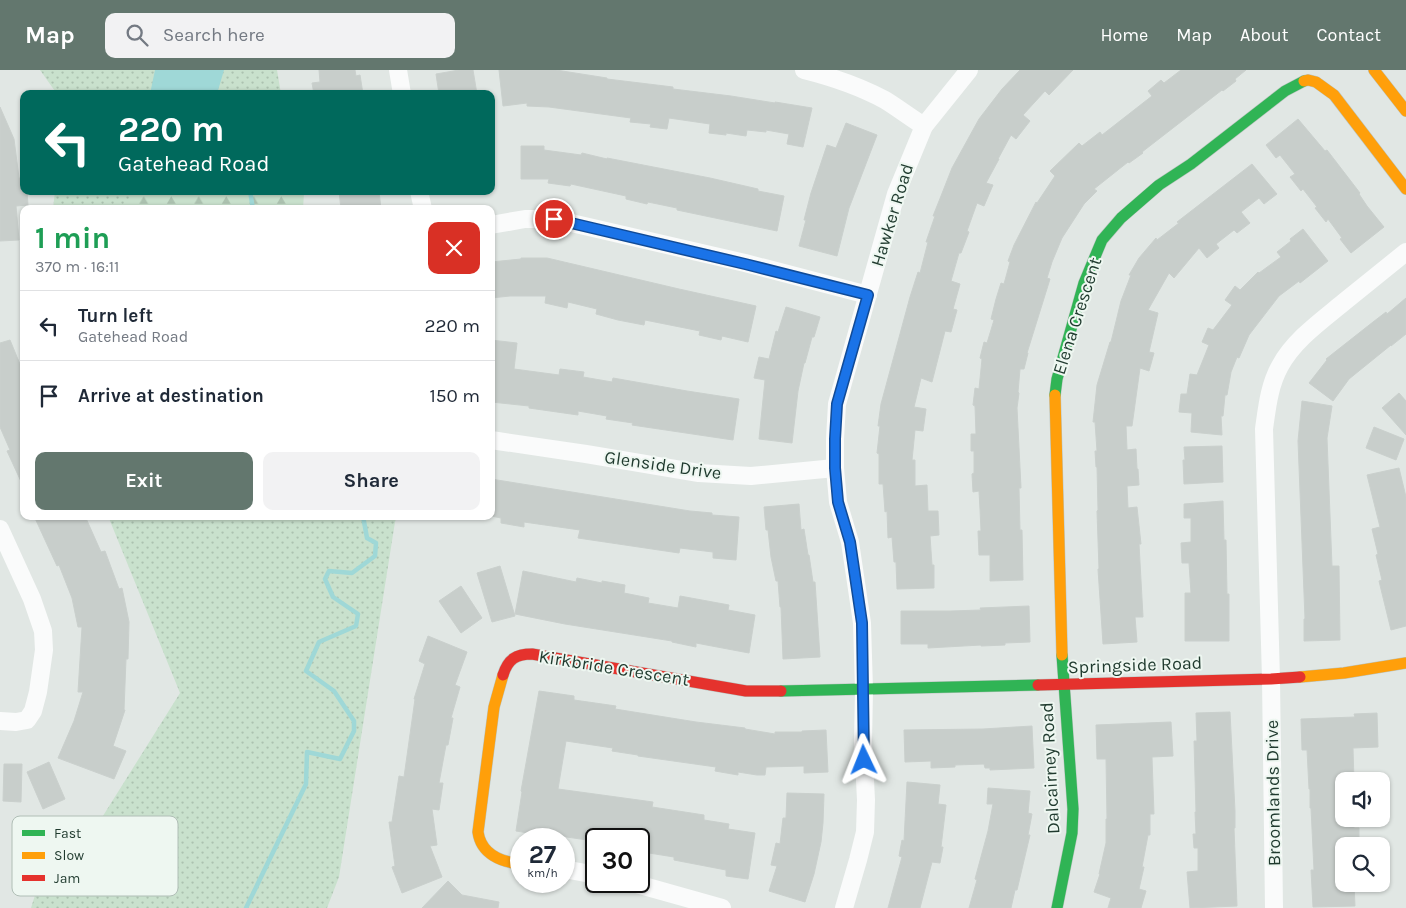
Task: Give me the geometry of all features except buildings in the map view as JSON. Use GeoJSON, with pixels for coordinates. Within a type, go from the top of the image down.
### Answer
{"type":"FeatureCollection","features":[{"type":"Feature","properties":{"kind":"street"},"geometry":{"type":"LineString","coordinates":[[398,70],[401,90]]}},
{"type":"Feature","properties":{"kind":"street"},"geometry":{"type":"LineString","coordinates":[[804,70],[856,86],[885,100],[924,126]]}},
{"type":"Feature","properties":{"kind":"street","name":"Hawker Road"},"geometry":{"type":"LineString","coordinates":[[844,908],[865,832],[866,800],[863,740],[862,623],[850,542],[838,502],[835,468],[837,404],[896,194],[924,126],[969,70]]}},
{"type":"Feature","properties":{"kind":"street"},"geometry":{"type":"LineString","coordinates":[[1374,70],[1404,104]]}},
{"type":"Feature","properties":{"kind":"street","name":"Elena Crescent"},"geometry":{"type":"LineString","coordinates":[[1063,685],[1054,400],[1056,379],[1084,283],[1102,240],[1121,218],[1158,185],[1191,164],[1285,91],[1308,80],[1316,82],[1334,95],[1406,189]]}},
{"type":"Feature","properties":{"kind":"street"},"geometry":{"type":"LineString","coordinates":[[495,224],[525,220],[554,219],[868,295]]}},
{"type":"Feature","properties":{"kind":"street"},"geometry":{"type":"LineString","coordinates":[[1271,679],[1264,429],[1272,383],[1280,366],[1294,347],[1316,324],[1406,252]]}},
{"type":"Feature","properties":{"kind":"street","name":"Glenside Drive"},"geometry":{"type":"LineString","coordinates":[[495,441],[699,473],[751,476],[835,468]]}},
{"type":"Feature","properties":{"kind":"street"},"geometry":{"type":"LineString","coordinates":[[0,529],[32,598],[44,631],[44,650],[34,711],[27,720],[16,722],[0,720]]}},
{"type":"Feature","properties":{"kind":"street","name":"Kirkbride Crescent"},"geometry":{"type":"LineString","coordinates":[[510,861],[489,853],[481,844],[478,830],[494,707],[505,670],[520,654],[532,654],[746,691],[864,690]]}},
{"type":"Feature","properties":{"kind":"street","name":"Springside Road"},"geometry":{"type":"LineString","coordinates":[[864,690],[1271,679],[1344,673],[1406,663]]}},
{"type":"Feature","properties":{"kind":"street","name":"Broomlands Drive"},"geometry":{"type":"LineString","coordinates":[[1271,679],[1274,908]]}},
{"type":"Feature","properties":{"kind":"street","name":"Dalcairney Road"},"geometry":{"type":"LineString","coordinates":[[1057,908],[1072,833],[1073,809],[1063,685]]}},
{"type":"Feature","properties":{"kind":"street"},"geometry":{"type":"LineString","coordinates":[[650,888],[722,908]]}},
{"type":"Feature","properties":{"kind":"green space"},"geometry":{"type":"Polygon","coordinates":[[[40,70],[277,70],[280,90],[54,90],[40,70]]]}},
{"type":"Feature","properties":{"kind":"green space"},"geometry":{"type":"Polygon","coordinates":[[[55,195],[297,195],[298,205],[53,205],[55,195]]]}},
{"type":"Feature","properties":{"kind":"green space"},"geometry":{"type":"Polygon","coordinates":[[[129,195],[304,195],[303,205],[131,205],[129,195]]]}},
{"type":"Feature","properties":{"kind":"green space"},"geometry":{"type":"Polygon","coordinates":[[[110,520],[396,520],[339,877],[327,908],[31,908],[35,896],[178,896],[178,816],[103,816],[180,693],[110,520]]]}},
{"type":"Feature","properties":{"kind":"water"},"geometry":{"type":"Polygon","coordinates":[[[155,70],[224,70],[218,90],[151,90],[155,70]]]}},
{"type":"Feature","properties":{"kind":"waterway"},"geometry":{"type":"LineString","coordinates":[[251,195],[252,205]]}},
{"type":"Feature","properties":{"kind":"waterway"},"geometry":{"type":"LineString","coordinates":[[246,908],[306,784],[307,752],[340,759],[354,731],[354,721],[334,691],[306,671],[319,642],[356,626],[358,614],[333,597],[325,579],[329,571],[352,573],[375,556],[376,543],[367,538],[364,520]]}},
{"type":"Feature","properties":{"kind":"traffic: fast"},"geometry":{"type":"LineString","coordinates":[[1055,395],[1057,379],[1084,283],[1102,240],[1121,218],[1159,185],[1191,164],[1285,91],[1304,81]]}},
{"type":"Feature","properties":{"kind":"traffic: fast"},"geometry":{"type":"LineString","coordinates":[[1057,908],[1072,833],[1073,809],[1062,655]]}},
{"type":"Feature","properties":{"kind":"traffic: fast"},"geometry":{"type":"LineString","coordinates":[[781,691],[1038,685]]}},
{"type":"Feature","properties":{"kind":"traffic: slow"},"geometry":{"type":"LineString","coordinates":[[1374,70],[1406,111]]}},
{"type":"Feature","properties":{"kind":"traffic: slow"},"geometry":{"type":"LineString","coordinates":[[1304,81],[1316,82],[1334,95],[1406,189]]}},
{"type":"Feature","properties":{"kind":"traffic: slow"},"geometry":{"type":"LineString","coordinates":[[1055,395],[1062,655]]}},
{"type":"Feature","properties":{"kind":"traffic: slow"},"geometry":{"type":"LineString","coordinates":[[1300,677],[1344,673],[1406,663]]}},
{"type":"Feature","properties":{"kind":"traffic: slow"},"geometry":{"type":"LineString","coordinates":[[503,675],[494,707],[478,832],[483,846],[493,856],[510,862]]}},
{"type":"Feature","properties":{"kind":"traffic: jam"},"geometry":{"type":"LineString","coordinates":[[503,675],[507,665],[513,658],[532,654],[746,691],[781,691]]}},
{"type":"Feature","properties":{"kind":"traffic: jam"},"geometry":{"type":"LineString","coordinates":[[1038,685],[1300,677]]}},
{"type":"Feature","properties":{"kind":"route"},"geometry":{"type":"LineString","coordinates":[[554,219],[868,295],[837,404],[835,439],[838,502],[850,542],[862,623],[864,760]]}}]}
